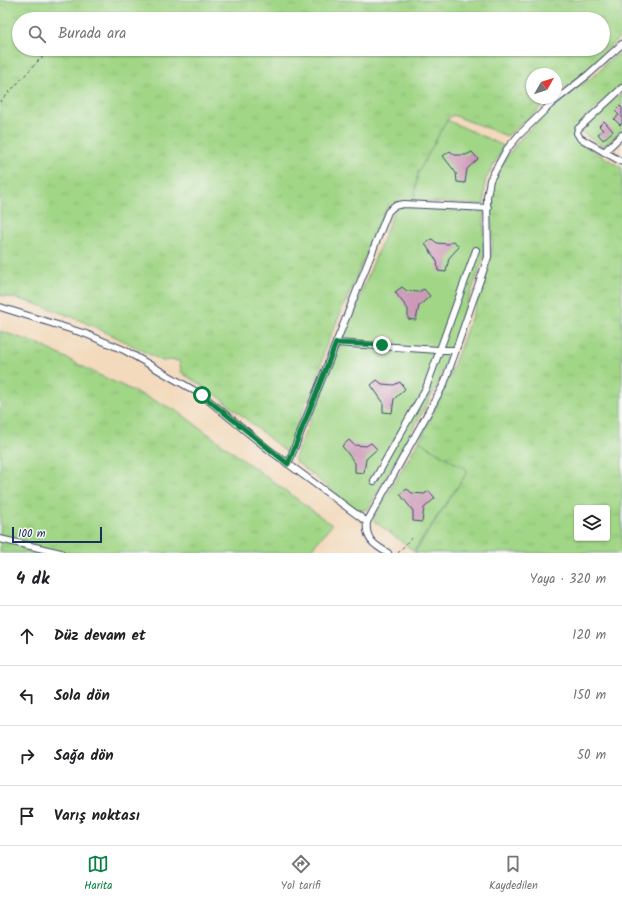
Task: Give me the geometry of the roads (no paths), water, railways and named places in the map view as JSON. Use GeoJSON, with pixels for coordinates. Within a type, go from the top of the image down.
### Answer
{"type":"FeatureCollection","features":[{"type":"Feature","properties":{"kind":"street"},"geometry":{"type":"LineString","coordinates":[[610,55],[622,44]]}},
{"type":"Feature","properties":{"kind":"street"},"geometry":{"type":"LineString","coordinates":[[388,553],[374,546],[370,541],[366,530],[367,522],[437,398],[455,350],[488,257],[488,208],[490,180],[513,142],[551,104],[609,56]]}},
{"type":"Feature","properties":{"kind":"street"},"geometry":{"type":"LineString","coordinates":[[622,88],[577,130],[580,138],[622,162]]}},
{"type":"Feature","properties":{"kind":"street"},"geometry":{"type":"LineString","coordinates":[[604,152],[622,135]]}},
{"type":"Feature","properties":{"kind":"street"},"geometry":{"type":"LineString","coordinates":[[288,464],[388,212],[394,206],[404,204],[488,208]]}},
{"type":"Feature","properties":{"kind":"street"},"geometry":{"type":"LineString","coordinates":[[374,481],[426,388],[438,350],[476,250]]}},
{"type":"Feature","properties":{"kind":"street"},"geometry":{"type":"LineString","coordinates":[[0,307],[86,334],[124,350],[202,395],[288,464],[367,522]]}},
{"type":"Feature","properties":{"kind":"street"},"geometry":{"type":"LineString","coordinates":[[336,343],[455,350]]}},
{"type":"Feature","properties":{"kind":"street"},"geometry":{"type":"LineString","coordinates":[[0,539],[61,553]]}}]}
